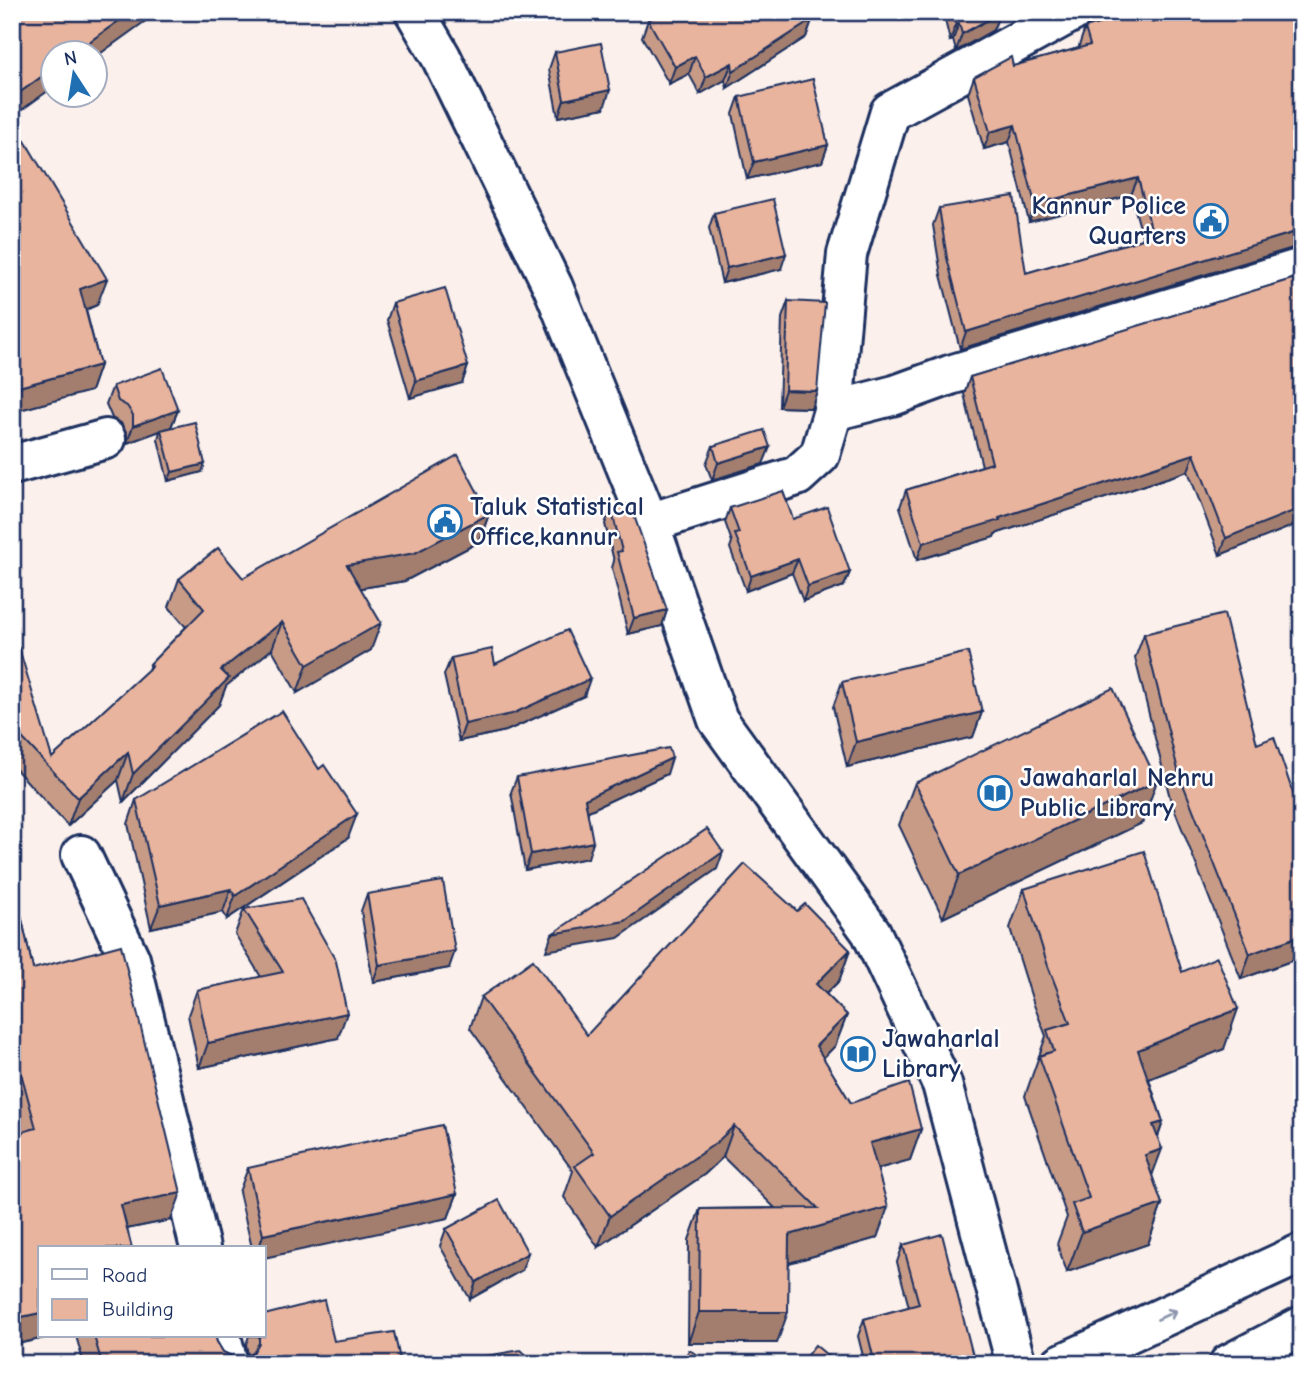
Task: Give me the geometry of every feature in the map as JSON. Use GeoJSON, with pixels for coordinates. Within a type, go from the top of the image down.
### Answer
{"type":"FeatureCollection","features":[{"type":"Feature","properties":{"kind":"street"},"geometry":{"type":"LineString","coordinates":[[415,12],[441,57],[553,286],[649,523],[719,720],[871,932],[942,1084],[1016,1364]]}},
{"type":"Feature","properties":{"kind":"street"},"geometry":{"type":"LineString","coordinates":[[649,523],[797,476],[820,455],[833,411],[847,254],[890,112],[1072,12]]}},
{"type":"Feature","properties":{"kind":"street"},"geometry":{"type":"LineString","coordinates":[[833,411],[895,395],[962,371],[1302,268]]}},
{"type":"Feature","properties":{"kind":"street"},"geometry":{"type":"LineString","coordinates":[[12,465],[106,439]]}},
{"type":"Feature","properties":{"kind":"street"},"geometry":{"type":"LineString","coordinates":[[81,855],[130,959],[200,1246]]}},
{"type":"Feature","properties":{"kind":"street"},"geometry":{"type":"LineString","coordinates":[[1061,1364],[1302,1253]]}},
{"type":"Feature","properties":{"kind":"street"},"geometry":{"type":"LineString","coordinates":[[1229,1364],[1302,1326]]}},
{"type":"Feature","properties":{"kind":"street"},"geometry":{"type":"LineString","coordinates":[[1094,1364],[1129,1332]]}},
{"type":"Feature","properties":{"kind":"street"},"geometry":{"type":"LineString","coordinates":[[222,1338],[228,1364]]}},
{"type":"Feature","properties":{"kind":"building"},"geometry":{"type":"Polygon","coordinates":[[[12,12],[131,12],[95,38],[38,38],[38,79],[12,98],[12,12]]]}},
{"type":"Feature","properties":{"kind":"building"},"geometry":{"type":"Polygon","coordinates":[[[663,12],[807,12],[812,20],[733,71],[732,63],[706,77],[695,56],[675,67],[648,20],[663,12]]]}},
{"type":"Feature","properties":{"kind":"building"},"geometry":{"type":"Polygon","coordinates":[[[953,12],[1000,12],[1000,13],[962,34],[953,12]]]}},
{"type":"Feature","properties":{"kind":"building"},"geometry":{"type":"Polygon","coordinates":[[[1139,12],[1148,12],[1151,22],[1189,12],[1302,12],[1302,230],[966,332],[947,258],[939,208],[1014,196],[1026,273],[1153,236],[1138,178],[1035,204],[1015,125],[990,132],[974,77],[1011,57],[1013,66],[1090,45],[1085,28],[1139,12]]]}},
{"type":"Feature","properties":{"kind":"building"},"geometry":{"type":"Polygon","coordinates":[[[601,43],[610,90],[564,100],[555,52],[601,43]]]}},
{"type":"Feature","properties":{"kind":"building"},"geometry":{"type":"Polygon","coordinates":[[[813,79],[828,145],[754,162],[739,97],[813,79]]]}},
{"type":"Feature","properties":{"kind":"building"},"geometry":{"type":"Polygon","coordinates":[[[12,119],[107,279],[80,289],[100,365],[15,388],[12,377],[12,119]]]}},
{"type":"Feature","properties":{"kind":"building"},"geometry":{"type":"Polygon","coordinates":[[[773,199],[786,254],[727,268],[714,213],[773,199]]]}},
{"type":"Feature","properties":{"kind":"building"},"geometry":{"type":"Polygon","coordinates":[[[1302,276],[1301,508],[1226,538],[1194,454],[999,518],[1000,520],[923,543],[906,490],[992,463],[970,377],[1302,276]]]}},
{"type":"Feature","properties":{"kind":"building"},"geometry":{"type":"Polygon","coordinates":[[[445,288],[468,366],[416,381],[393,303],[445,288]]]}},
{"type":"Feature","properties":{"kind":"building"},"geometry":{"type":"Polygon","coordinates":[[[788,301],[825,303],[817,391],[785,390],[788,301]]]}},
{"type":"Feature","properties":{"kind":"building"},"geometry":{"type":"Polygon","coordinates":[[[162,368],[178,410],[133,426],[133,415],[127,406],[118,401],[113,386],[162,368]]]}},
{"type":"Feature","properties":{"kind":"building"},"geometry":{"type":"Polygon","coordinates":[[[195,422],[205,464],[172,472],[161,430],[195,422]]]}},
{"type":"Feature","properties":{"kind":"building"},"geometry":{"type":"Polygon","coordinates":[[[764,430],[770,447],[718,463],[713,446],[764,430]]]}},
{"type":"Feature","properties":{"kind":"building"},"geometry":{"type":"Polygon","coordinates":[[[458,455],[489,514],[415,553],[347,565],[381,623],[307,665],[282,622],[221,670],[229,678],[133,774],[128,752],[78,798],[12,727],[12,651],[19,648],[52,758],[152,666],[150,664],[204,609],[179,579],[218,548],[243,578],[458,455]]]}},
{"type":"Feature","properties":{"kind":"building"},"geometry":{"type":"Polygon","coordinates":[[[783,491],[793,519],[827,507],[850,572],[808,586],[798,559],[751,576],[735,534],[739,533],[730,508],[783,491]]]}},
{"type":"Feature","properties":{"kind":"building"},"geometry":{"type":"Polygon","coordinates":[[[630,504],[667,610],[634,618],[617,552],[622,551],[611,508],[630,504]]]}},
{"type":"Feature","properties":{"kind":"building"},"geometry":{"type":"Polygon","coordinates":[[[1224,614],[1257,744],[1274,737],[1302,820],[1302,935],[1250,954],[1179,774],[1144,634],[1224,614]]]}},
{"type":"Feature","properties":{"kind":"building"},"geometry":{"type":"Polygon","coordinates":[[[567,630],[590,679],[512,714],[465,724],[451,658],[492,649],[495,664],[567,630]]]}},
{"type":"Feature","properties":{"kind":"building"},"geometry":{"type":"Polygon","coordinates":[[[968,652],[982,712],[856,742],[842,682],[968,652]]]}},
{"type":"Feature","properties":{"kind":"building"},"geometry":{"type":"Polygon","coordinates":[[[1113,688],[1157,781],[959,875],[915,783],[1113,688]]]}},
{"type":"Feature","properties":{"kind":"building"},"geometry":{"type":"Polygon","coordinates":[[[282,711],[319,769],[324,765],[357,814],[235,896],[231,889],[160,905],[136,800],[282,711]]]}},
{"type":"Feature","properties":{"kind":"building"},"geometry":{"type":"Polygon","coordinates":[[[669,748],[672,758],[585,799],[593,842],[531,854],[517,777],[669,748]]]}},
{"type":"Feature","properties":{"kind":"building"},"geometry":{"type":"Polygon","coordinates":[[[707,829],[723,852],[625,921],[552,934],[707,829]]]}},
{"type":"Feature","properties":{"kind":"building"},"geometry":{"type":"Polygon","coordinates":[[[1144,851],[1182,972],[1217,957],[1238,1009],[1138,1050],[1163,1122],[1153,1125],[1162,1149],[1145,1155],[1162,1204],[1082,1232],[1072,1204],[1089,1198],[1039,1056],[1054,1051],[1047,1030],[1070,1023],[1048,966],[1024,889],[1144,851]]]}},
{"type":"Feature","properties":{"kind":"building"},"geometry":{"type":"Polygon","coordinates":[[[745,864],[797,911],[805,904],[850,950],[816,984],[847,1015],[816,1046],[851,1103],[909,1083],[921,1129],[870,1143],[888,1207],[789,1235],[788,1312],[699,1312],[700,1209],[818,1208],[734,1126],[716,1143],[610,1216],[575,1166],[594,1153],[481,997],[533,960],[587,1035],[745,864]]]}},
{"type":"Feature","properties":{"kind":"building"},"geometry":{"type":"Polygon","coordinates":[[[12,875],[33,969],[121,945],[181,1193],[121,1205],[131,1246],[38,1246],[38,1313],[12,1319],[12,1135],[36,1128],[12,1040],[12,875]]]}},
{"type":"Feature","properties":{"kind":"building"},"geometry":{"type":"Polygon","coordinates":[[[443,881],[455,951],[379,965],[367,894],[443,881]]]}},
{"type":"Feature","properties":{"kind":"building"},"geometry":{"type":"Polygon","coordinates":[[[301,899],[336,961],[347,1013],[208,1043],[197,990],[283,972],[244,909],[301,899]]]}},
{"type":"Feature","properties":{"kind":"building"},"geometry":{"type":"Polygon","coordinates":[[[442,1125],[457,1194],[263,1235],[248,1168],[442,1125]]]}},
{"type":"Feature","properties":{"kind":"building"},"geometry":{"type":"Polygon","coordinates":[[[499,1200],[528,1253],[476,1282],[446,1229],[499,1200]]]}},
{"type":"Feature","properties":{"kind":"building"},"geometry":{"type":"Polygon","coordinates":[[[942,1234],[975,1364],[875,1364],[864,1319],[919,1304],[903,1245],[942,1234]]]}},
{"type":"Feature","properties":{"kind":"building"},"geometry":{"type":"Polygon","coordinates":[[[324,1300],[334,1341],[394,1332],[401,1364],[102,1364],[95,1338],[216,1338],[223,1352],[243,1358],[253,1353],[259,1338],[266,1338],[266,1314],[324,1300]]]}},
{"type":"Feature","properties":{"kind":"building"},"geometry":{"type":"Polygon","coordinates":[[[815,1345],[838,1364],[800,1364],[815,1345]]]}},
{"type":"Feature","properties":{"kind":"building"},"geometry":{"type":"Polygon","coordinates":[[[521,1350],[536,1364],[440,1364],[521,1350]]]}},
{"type":"Feature","properties":{"kind":"building"},"geometry":{"type":"Polygon","coordinates":[[[689,1350],[714,1364],[681,1364],[689,1350]]]}},
{"type":"Feature","properties":{"kind":"place","name":"Kannur Police Quarters"},"geometry":{"type":"Point","coordinates":[1211,221]}},
{"type":"Feature","properties":{"kind":"place","name":"Taluk Statistical Office,kannur"},"geometry":{"type":"Point","coordinates":[445,522]}},
{"type":"Feature","properties":{"kind":"place","name":"Jawaharlal Nehru Public Library"},"geometry":{"type":"Point","coordinates":[995,793]}},
{"type":"Feature","properties":{"kind":"place","name":"Jawaharlal Library"},"geometry":{"type":"Point","coordinates":[858,1054]}}]}
